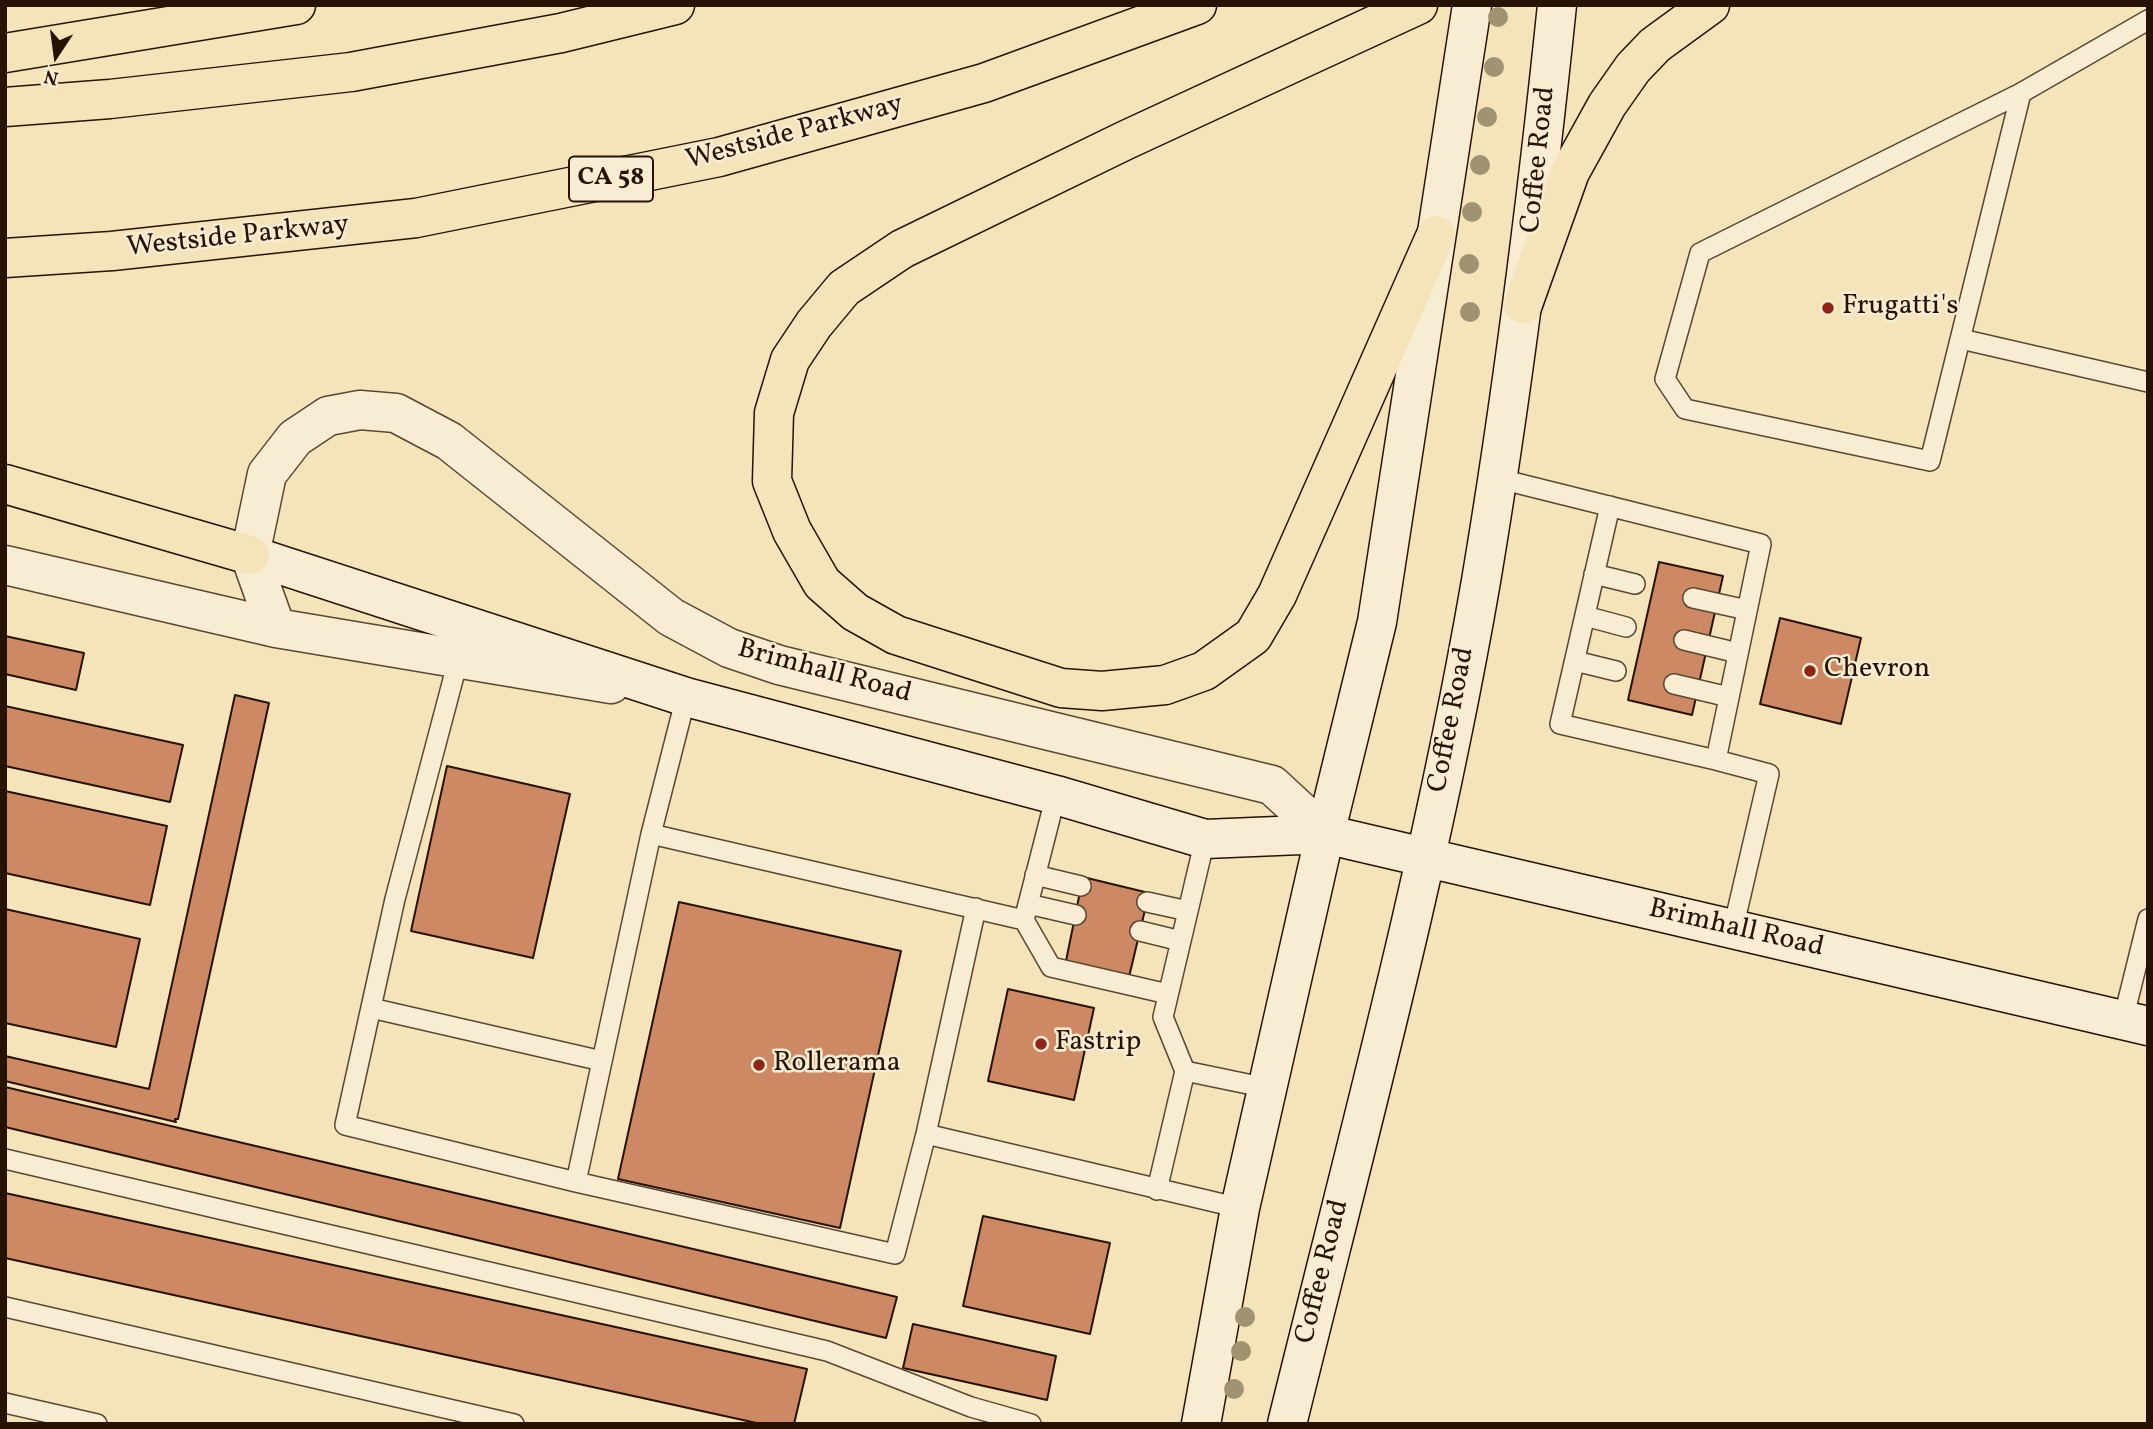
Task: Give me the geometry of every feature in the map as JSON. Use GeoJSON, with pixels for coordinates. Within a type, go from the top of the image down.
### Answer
{"type":"FeatureCollection","features":[{"type":"Feature","properties":{"kind":"highway"},"geometry":{"type":"LineString","coordinates":[[5,53],[296,5]]}},
{"type":"Feature","properties":{"kind":"highway"},"geometry":{"type":"LineString","coordinates":[[5,107],[110,99],[351,72],[561,33],[675,5]]}},
{"type":"Feature","properties":{"kind":"highway","name":"Westside Parkway"},"geometry":{"type":"LineString","coordinates":[[5,258],[112,251],[416,218],[719,157],[984,83],[1197,5]]}},
{"type":"Feature","properties":{"kind":"highway"},"geometry":{"type":"LineString","coordinates":[[1523,304],[1570,172],[1607,105],[1633,68],[1656,45],[1710,5]]}},
{"type":"Feature","properties":{"kind":"highway"},"geometry":{"type":"LineString","coordinates":[[1413,7],[1126,140],[902,249],[844,288],[814,324],[790,360],[774,412],[772,481],[792,531],[822,583],[855,612],[896,635],[1061,688],[1102,691],[1165,685],[1204,671],[1253,636],[1277,595],[1436,235]]}},
{"type":"Feature","properties":{"kind":"highway"},"geometry":{"type":"LineString","coordinates":[[5,485],[250,555]]}},
{"type":"Feature","properties":{"kind":"main road"},"geometry":{"type":"LineString","coordinates":[[1201,1424],[1240,1208],[1325,834],[1377,622],[1472,5]]}},
{"type":"Feature","properties":{"kind":"main road","name":"Coffee Road"},"geometry":{"type":"LineString","coordinates":[[1287,1424],[1426,857],[1481,581],[1523,304],[1558,5]]}},
{"type":"Feature","properties":{"kind":"main road","name":"Brimhall Road"},"geometry":{"type":"LineString","coordinates":[[1325,834],[1272,785],[779,665],[729,648],[671,617],[449,440],[396,413],[360,410],[328,416],[295,438],[267,474],[250,555],[462,642],[686,697],[1056,795],[1205,839],[1325,834],[2135,1023]]}},
{"type":"Feature","properties":{"kind":"main road"},"geometry":{"type":"LineString","coordinates":[[250,555],[276,628]]}},
{"type":"Feature","properties":{"kind":"main road","name":"Brimhall Road"},"geometry":{"type":"LineString","coordinates":[[5,565],[276,628],[462,642]]}},
{"type":"Feature","properties":{"kind":"lane"},"geometry":{"type":"LineString","coordinates":[[2021,93],[1930,461],[1685,409],[1665,379],[1700,253],[2021,93],[2148,20]]}},
{"type":"Feature","properties":{"kind":"lane"},"geometry":{"type":"LineString","coordinates":[[1961,339],[2148,382]]}},
{"type":"Feature","properties":{"kind":"lane"},"geometry":{"type":"LineString","coordinates":[[1496,478],[1761,544],[1716,760]]}},
{"type":"Feature","properties":{"kind":"lane"},"geometry":{"type":"LineString","coordinates":[[1609,506],[1560,724],[1769,774],[1733,929]]}},
{"type":"Feature","properties":{"kind":"lane"},"geometry":{"type":"LineString","coordinates":[[1594,574],[1635,584]]}},
{"type":"Feature","properties":{"kind":"lane"},"geometry":{"type":"LineString","coordinates":[[1693,598],[1747,610]]}},
{"type":"Feature","properties":{"kind":"lane"},"geometry":{"type":"LineString","coordinates":[[1585,616],[1626,626]]}},
{"type":"Feature","properties":{"kind":"lane"},"geometry":{"type":"LineString","coordinates":[[1684,640],[1738,653]]}},
{"type":"Feature","properties":{"kind":"lane"},"geometry":{"type":"LineString","coordinates":[[462,642],[395,899],[345,1125],[576,1182],[895,1254],[926,1135],[976,908]]}},
{"type":"Feature","properties":{"kind":"lane"},"geometry":{"type":"LineString","coordinates":[[1575,661],[1616,671]]}},
{"type":"Feature","properties":{"kind":"lane"},"geometry":{"type":"LineString","coordinates":[[1674,684],[1729,696]]}},
{"type":"Feature","properties":{"kind":"lane"},"geometry":{"type":"LineString","coordinates":[[576,1182],[651,834],[686,697]]}},
{"type":"Feature","properties":{"kind":"lane"},"geometry":{"type":"LineString","coordinates":[[1056,795],[1026,912],[1051,967],[1168,994]]}},
{"type":"Feature","properties":{"kind":"lane"},"geometry":{"type":"LineString","coordinates":[[651,834],[976,908],[1076,915]]}},
{"type":"Feature","properties":{"kind":"lane"},"geometry":{"type":"LineString","coordinates":[[1157,1190],[1185,1071],[1163,1017],[1205,839]]}},
{"type":"Feature","properties":{"kind":"lane"},"geometry":{"type":"LineString","coordinates":[[1035,875],[1081,886]]}},
{"type":"Feature","properties":{"kind":"lane"},"geometry":{"type":"LineString","coordinates":[[1147,902],[1188,911]]}},
{"type":"Feature","properties":{"kind":"lane"},"geometry":{"type":"LineString","coordinates":[[2135,1023],[2148,919]]}},
{"type":"Feature","properties":{"kind":"lane"},"geometry":{"type":"LineString","coordinates":[[1140,931],[1181,941]]}},
{"type":"Feature","properties":{"kind":"lane"},"geometry":{"type":"LineString","coordinates":[[371,1008],[602,1061]]}},
{"type":"Feature","properties":{"kind":"lane"},"geometry":{"type":"LineString","coordinates":[[1185,1071],[1268,1088]]}},
{"type":"Feature","properties":{"kind":"lane"},"geometry":{"type":"LineString","coordinates":[[926,1135],[1240,1208]]}},
{"type":"Feature","properties":{"kind":"lane"},"geometry":{"type":"LineString","coordinates":[[5,1159],[827,1351],[969,1415],[1031,1424]]}},
{"type":"Feature","properties":{"kind":"lane"},"geometry":{"type":"LineString","coordinates":[[5,1307],[514,1424]]}},
{"type":"Feature","properties":{"kind":"lane"},"geometry":{"type":"LineString","coordinates":[[5,1403],[97,1424]]}},
{"type":"Feature","properties":{"kind":"building"},"geometry":{"type":"Polygon","coordinates":[[[1659,562],[1723,576],[1692,715],[1628,700],[1659,562]]]}},
{"type":"Feature","properties":{"kind":"building","name":"Chevron"},"geometry":{"type":"Polygon","coordinates":[[[1780,618],[1861,638],[1841,724],[1760,704],[1780,618]]]}},
{"type":"Feature","properties":{"kind":"building"},"geometry":{"type":"Polygon","coordinates":[[[5,636],[84,653],[76,690],[5,674],[5,636]]]}},
{"type":"Feature","properties":{"kind":"building"},"geometry":{"type":"Polygon","coordinates":[[[235,695],[269,703],[178,1119],[175,1119],[176,1122],[5,1081],[5,1056],[149,1089],[235,695]]]}},
{"type":"Feature","properties":{"kind":"building"},"geometry":{"type":"Polygon","coordinates":[[[5,706],[183,745],[170,802],[5,766],[5,706]]]}},
{"type":"Feature","properties":{"kind":"building"},"geometry":{"type":"Polygon","coordinates":[[[447,766],[570,794],[533,958],[411,931],[447,766]]]}},
{"type":"Feature","properties":{"kind":"building"},"geometry":{"type":"Polygon","coordinates":[[[5,791],[167,826],[150,905],[5,873],[5,791]]]}},
{"type":"Feature","properties":{"kind":"building"},"geometry":{"type":"Polygon","coordinates":[[[1083,877],[1149,893],[1129,977],[1066,961],[1083,877]]]}},
{"type":"Feature","properties":{"kind":"building","name":"Rollerama"},"geometry":{"type":"Polygon","coordinates":[[[679,902],[901,951],[840,1228],[618,1179],[679,902]]]}},
{"type":"Feature","properties":{"kind":"building"},"geometry":{"type":"Polygon","coordinates":[[[5,909],[140,939],[116,1047],[5,1023],[5,909]]]}},
{"type":"Feature","properties":{"kind":"building","name":"Fastrip"},"geometry":{"type":"Polygon","coordinates":[[[1008,989],[1094,1008],[1074,1100],[988,1081],[1008,989]]]}},
{"type":"Feature","properties":{"kind":"building"},"geometry":{"type":"Polygon","coordinates":[[[5,1087],[897,1297],[886,1338],[5,1127],[5,1087]]]}},
{"type":"Feature","properties":{"kind":"building"},"geometry":{"type":"Polygon","coordinates":[[[5,1193],[807,1369],[794,1424],[761,1424],[5,1258],[5,1193]]]}},
{"type":"Feature","properties":{"kind":"building"},"geometry":{"type":"Polygon","coordinates":[[[983,1216],[1110,1243],[1090,1334],[963,1306],[983,1216]]]}},
{"type":"Feature","properties":{"kind":"building"},"geometry":{"type":"Polygon","coordinates":[[[913,1324],[1056,1356],[1047,1400],[903,1368],[913,1324]]]}},
{"type":"Feature","properties":{"kind":"place","name":"Frugatti's"},"geometry":{"type":"Point","coordinates":[1828,308]}},
{"type":"Feature","properties":{"kind":"place","name":"Chevron"},"geometry":{"type":"Point","coordinates":[1810,671]}},
{"type":"Feature","properties":{"kind":"place","name":"Fastrip"},"geometry":{"type":"Point","coordinates":[1041,1044]}},
{"type":"Feature","properties":{"kind":"place","name":"Rollerama"},"geometry":{"type":"Point","coordinates":[759,1065]}}]}
